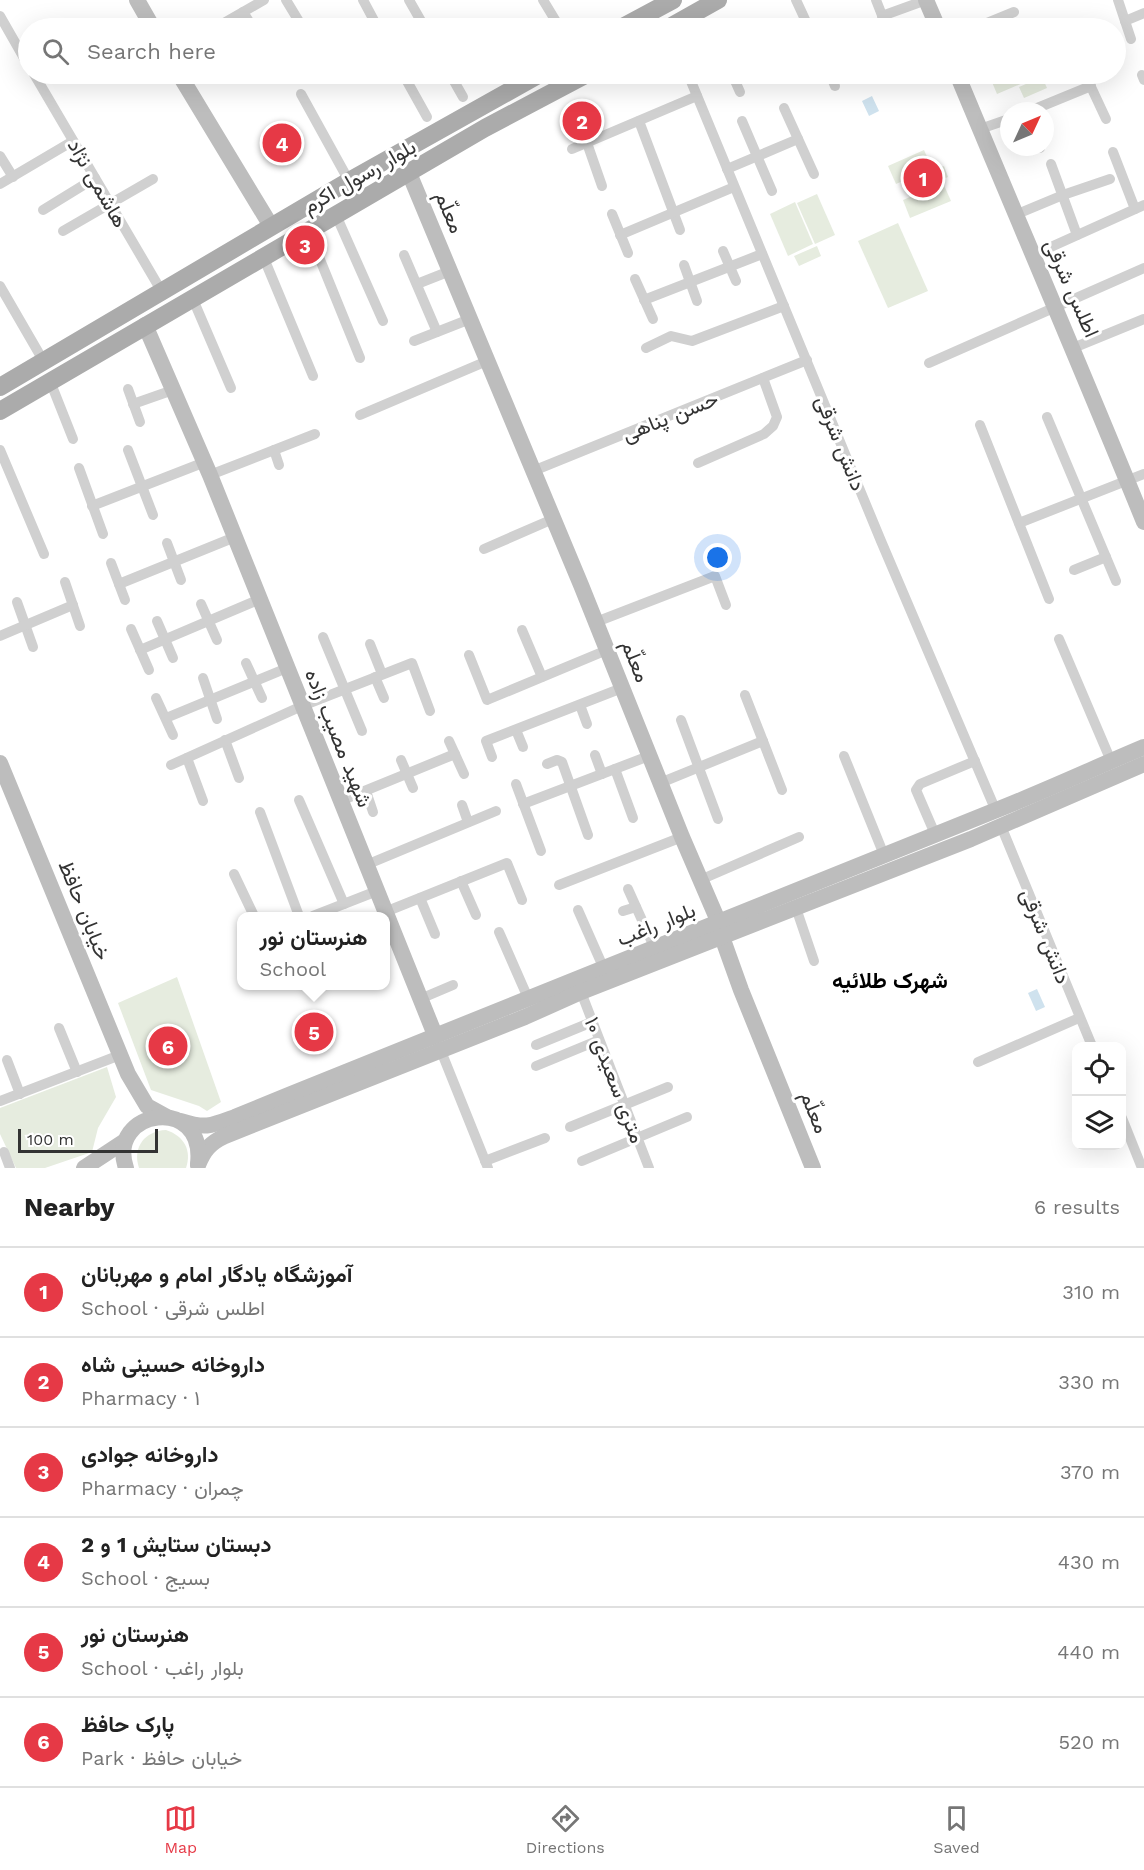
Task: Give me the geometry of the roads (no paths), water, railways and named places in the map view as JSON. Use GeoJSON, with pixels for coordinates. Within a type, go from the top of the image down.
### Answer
{"type":"FeatureCollection","features":[{"type":"Feature","properties":{"kind":"main road"},"geometry":{"type":"LineString","coordinates":[[686,18],[718,0]]}},
{"type":"Feature","properties":{"kind":"main road"},"geometry":{"type":"LineString","coordinates":[[637,18],[661,3]]}},
{"type":"Feature","properties":{"kind":"main road"},"geometry":{"type":"LineString","coordinates":[[522,84],[512,99],[514,104],[525,108]]}},
{"type":"Feature","properties":{"kind":"main road","name":"بلوار رسول اکرم"},"geometry":{"type":"LineString","coordinates":[[0,387],[350,181],[466,104],[522,84]]}},
{"type":"Feature","properties":{"kind":"main road","name":"بلوار رسول اکرم"},"geometry":{"type":"LineString","coordinates":[[0,411],[485,128],[569,84]]}},
{"type":"Feature","properties":{"kind":"main road"},"geometry":{"type":"LineString","coordinates":[[466,104],[486,118],[485,128]]}},
{"type":"Feature","properties":{"kind":"street"},"geometry":{"type":"LineString","coordinates":[[137,0],[147,18]]}},
{"type":"Feature","properties":{"kind":"street"},"geometry":{"type":"LineString","coordinates":[[232,18],[264,0]]}},
{"type":"Feature","properties":{"kind":"street"},"geometry":{"type":"LineString","coordinates":[[286,0],[297,18]]}},
{"type":"Feature","properties":{"kind":"street"},"geometry":{"type":"LineString","coordinates":[[363,0],[373,18]]}},
{"type":"Feature","properties":{"kind":"street"},"geometry":{"type":"LineString","coordinates":[[409,0],[419,18]]}},
{"type":"Feature","properties":{"kind":"street"},"geometry":{"type":"LineString","coordinates":[[543,0],[554,18]]}},
{"type":"Feature","properties":{"kind":"street"},"geometry":{"type":"LineString","coordinates":[[796,0],[804,18]]}},
{"type":"Feature","properties":{"kind":"street"},"geometry":{"type":"LineString","coordinates":[[876,0],[882,16],[926,0],[934,18]]}},
{"type":"Feature","properties":{"kind":"street"},"geometry":{"type":"LineString","coordinates":[[1118,0],[1124,18]]}},
{"type":"Feature","properties":{"kind":"street"},"geometry":{"type":"LineString","coordinates":[[243,12],[247,18]]}},
{"type":"Feature","properties":{"kind":"street"},"geometry":{"type":"LineString","coordinates":[[999,18],[1014,12]]}},
{"type":"Feature","properties":{"kind":"street"},"geometry":{"type":"LineString","coordinates":[[1126,21],[1144,13]]}},
{"type":"Feature","properties":{"kind":"street"},"geometry":{"type":"LineString","coordinates":[[0,16],[18,48]]}},
{"type":"Feature","properties":{"kind":"street"},"geometry":{"type":"LineString","coordinates":[[1126,24],[1131,39]]}},
{"type":"Feature","properties":{"kind":"street","name":"هاشمی نژاد"},"geometry":{"type":"LineString","coordinates":[[40,84],[162,292]]}},
{"type":"Feature","properties":{"kind":"street"},"geometry":{"type":"LineString","coordinates":[[185,84],[271,226]]}},
{"type":"Feature","properties":{"kind":"street"},"geometry":{"type":"LineString","coordinates":[[409,84],[427,117]]}},
{"type":"Feature","properties":{"kind":"street"},"geometry":{"type":"LineString","coordinates":[[455,84],[466,104]]}},
{"type":"Feature","properties":{"kind":"street","name":"دانش شرقی"},"geometry":{"type":"LineString","coordinates":[[692,84],[1090,1042]]}},
{"type":"Feature","properties":{"kind":"street"},"geometry":{"type":"LineString","coordinates":[[736,84],[740,92]]}},
{"type":"Feature","properties":{"kind":"street","name":"اطلس شرقی"},"geometry":{"type":"LineString","coordinates":[[961,84],[1144,522]]}},
{"type":"Feature","properties":{"kind":"street"},"geometry":{"type":"LineString","coordinates":[[1052,102],[1091,86],[1106,119]]}},
{"type":"Feature","properties":{"kind":"street"},"geometry":{"type":"LineString","coordinates":[[301,94],[350,181]]}},
{"type":"Feature","properties":{"kind":"street"},"geometry":{"type":"LineString","coordinates":[[572,149],[698,96]]}},
{"type":"Feature","properties":{"kind":"street"},"geometry":{"type":"LineString","coordinates":[[784,108],[814,174]]}},
{"type":"Feature","properties":{"kind":"street"},"geometry":{"type":"LineString","coordinates":[[639,121],[680,230]]}},
{"type":"Feature","properties":{"kind":"street"},"geometry":{"type":"LineString","coordinates":[[742,121],[772,192]]}},
{"type":"Feature","properties":{"kind":"street"},"geometry":{"type":"LineString","coordinates":[[980,129],[1000,122]]}},
{"type":"Feature","properties":{"kind":"street"},"geometry":{"type":"LineString","coordinates":[[726,168],[798,139]]}},
{"type":"Feature","properties":{"kind":"street"},"geometry":{"type":"LineString","coordinates":[[0,184],[73,141]]}},
{"type":"Feature","properties":{"kind":"street"},"geometry":{"type":"LineString","coordinates":[[587,143],[602,186]]}},
{"type":"Feature","properties":{"kind":"street"},"geometry":{"type":"LineString","coordinates":[[1033,255],[1139,207],[1113,152]]}},
{"type":"Feature","properties":{"kind":"street"},"geometry":{"type":"LineString","coordinates":[[0,156],[13,177]]}},
{"type":"Feature","properties":{"kind":"street"},"geometry":{"type":"LineString","coordinates":[[1051,164],[1077,235]]}},
{"type":"Feature","properties":{"kind":"street","name":"معلّم"},"geometry":{"type":"LineString","coordinates":[[409,173],[596,622],[681,837],[721,930],[741,990],[813,1168]]}},
{"type":"Feature","properties":{"kind":"street"},"geometry":{"type":"LineString","coordinates":[[43,210],[95,178]]}},
{"type":"Feature","properties":{"kind":"street"},"geometry":{"type":"LineString","coordinates":[[1015,215],[1110,178]]}},
{"type":"Feature","properties":{"kind":"street"},"geometry":{"type":"LineString","coordinates":[[63,231],[153,179]]}},
{"type":"Feature","properties":{"kind":"street"},"geometry":{"type":"LineString","coordinates":[[620,235],[734,188]]}},
{"type":"Feature","properties":{"kind":"street"},"geometry":{"type":"LineString","coordinates":[[612,214],[628,253]]}},
{"type":"Feature","properties":{"kind":"street"},"geometry":{"type":"LineString","coordinates":[[336,215],[382,321]]}},
{"type":"Feature","properties":{"kind":"street"},"geometry":{"type":"LineString","coordinates":[[308,230],[360,358]]}},
{"type":"Feature","properties":{"kind":"street"},"geometry":{"type":"LineString","coordinates":[[723,251],[736,281]]}},
{"type":"Feature","properties":{"kind":"street"},"geometry":{"type":"LineString","coordinates":[[644,300],[762,254]]}},
{"type":"Feature","properties":{"kind":"street"},"geometry":{"type":"LineString","coordinates":[[404,255],[437,332]]}},
{"type":"Feature","properties":{"kind":"street"},"geometry":{"type":"LineString","coordinates":[[263,256],[313,376]]}},
{"type":"Feature","properties":{"kind":"street"},"geometry":{"type":"LineString","coordinates":[[684,265],[697,301]]}},
{"type":"Feature","properties":{"kind":"street"},"geometry":{"type":"LineString","coordinates":[[929,363],[1144,268]]}},
{"type":"Feature","properties":{"kind":"street"},"geometry":{"type":"LineString","coordinates":[[417,284],[450,271]]}},
{"type":"Feature","properties":{"kind":"street"},"geometry":{"type":"LineString","coordinates":[[635,279],[653,319]]}},
{"type":"Feature","properties":{"kind":"street"},"geometry":{"type":"LineString","coordinates":[[0,286],[44,362]]}},
{"type":"Feature","properties":{"kind":"street"},"geometry":{"type":"LineString","coordinates":[[192,297],[231,388]]}},
{"type":"Feature","properties":{"kind":"street"},"geometry":{"type":"LineString","coordinates":[[646,348],[670,336],[692,341],[784,306]]}},
{"type":"Feature","properties":{"kind":"street"},"geometry":{"type":"LineString","coordinates":[[1073,348],[1144,318]]}},
{"type":"Feature","properties":{"kind":"street"},"geometry":{"type":"LineString","coordinates":[[414,341],[470,319]]}},
{"type":"Feature","properties":{"kind":"street","name":"شهید مصیب زاده"},"geometry":{"type":"LineString","coordinates":[[145,325],[208,468],[385,912]]}},
{"type":"Feature","properties":{"kind":"street","name":"حسن پناهی"},"geometry":{"type":"LineString","coordinates":[[533,471],[807,360]]}},
{"type":"Feature","properties":{"kind":"street"},"geometry":{"type":"LineString","coordinates":[[360,415],[488,361]]}},
{"type":"Feature","properties":{"kind":"street"},"geometry":{"type":"LineString","coordinates":[[698,463],[764,434],[773,426],[777,417],[763,378]]}},
{"type":"Feature","properties":{"kind":"street"},"geometry":{"type":"LineString","coordinates":[[50,381],[73,439]]}},
{"type":"Feature","properties":{"kind":"street"},"geometry":{"type":"LineString","coordinates":[[128,389],[140,422]]}},
{"type":"Feature","properties":{"kind":"street"},"geometry":{"type":"LineString","coordinates":[[133,404],[173,390]]}},
{"type":"Feature","properties":{"kind":"street"},"geometry":{"type":"LineString","coordinates":[[1047,417],[1116,581]]}},
{"type":"Feature","properties":{"kind":"street"},"geometry":{"type":"LineString","coordinates":[[980,425],[1049,599]]}},
{"type":"Feature","properties":{"kind":"street"},"geometry":{"type":"LineString","coordinates":[[92,507],[143,487],[274,450],[315,434]]}},
{"type":"Feature","properties":{"kind":"street"},"geometry":{"type":"LineString","coordinates":[[0,450],[45,554]]}},
{"type":"Feature","properties":{"kind":"street"},"geometry":{"type":"LineString","coordinates":[[128,450],[153,515]]}},
{"type":"Feature","properties":{"kind":"street"},"geometry":{"type":"LineString","coordinates":[[274,450],[279,465]]}},
{"type":"Feature","properties":{"kind":"street"},"geometry":{"type":"LineString","coordinates":[[79,468],[103,534]]}},
{"type":"Feature","properties":{"kind":"street"},"geometry":{"type":"LineString","coordinates":[[1019,523],[1144,474]]}},
{"type":"Feature","properties":{"kind":"street"},"geometry":{"type":"LineString","coordinates":[[484,549],[553,519]]}},
{"type":"Feature","properties":{"kind":"street"},"geometry":{"type":"LineString","coordinates":[[119,584],[235,537]]}},
{"type":"Feature","properties":{"kind":"street"},"geometry":{"type":"LineString","coordinates":[[167,543],[181,580]]}},
{"type":"Feature","properties":{"kind":"street"},"geometry":{"type":"LineString","coordinates":[[1074,570],[1106,556]]}},
{"type":"Feature","properties":{"kind":"street"},"geometry":{"type":"LineString","coordinates":[[111,563],[125,600]]}},
{"type":"Feature","properties":{"kind":"street"},"geometry":{"type":"LineString","coordinates":[[596,622],[715,576],[726,605]]}},
{"type":"Feature","properties":{"kind":"street"},"geometry":{"type":"LineString","coordinates":[[65,582],[80,626]]}},
{"type":"Feature","properties":{"kind":"street"},"geometry":{"type":"LineString","coordinates":[[140,650],[260,599]]}},
{"type":"Feature","properties":{"kind":"street"},"geometry":{"type":"LineString","coordinates":[[17,603],[33,647]]}},
{"type":"Feature","properties":{"kind":"street"},"geometry":{"type":"LineString","coordinates":[[201,604],[217,640]]}},
{"type":"Feature","properties":{"kind":"street"},"geometry":{"type":"LineString","coordinates":[[0,636],[73,605]]}},
{"type":"Feature","properties":{"kind":"street"},"geometry":{"type":"LineString","coordinates":[[157,621],[173,658]]}},
{"type":"Feature","properties":{"kind":"street"},"geometry":{"type":"LineString","coordinates":[[130,629],[149,669]]}},
{"type":"Feature","properties":{"kind":"street"},"geometry":{"type":"LineString","coordinates":[[522,630],[542,677]]}},
{"type":"Feature","properties":{"kind":"street"},"geometry":{"type":"LineString","coordinates":[[323,637],[362,731]]}},
{"type":"Feature","properties":{"kind":"street"},"geometry":{"type":"LineString","coordinates":[[1059,639],[1111,760]]}},
{"type":"Feature","properties":{"kind":"street"},"geometry":{"type":"LineString","coordinates":[[370,644],[384,698]]}},
{"type":"Feature","properties":{"kind":"street"},"geometry":{"type":"LineString","coordinates":[[469,655],[487,700],[607,650]]}},
{"type":"Feature","properties":{"kind":"street"},"geometry":{"type":"LineString","coordinates":[[246,663],[262,698]]}},
{"type":"Feature","properties":{"kind":"street"},"geometry":{"type":"LineString","coordinates":[[171,765],[302,706],[412,663],[430,711]]}},
{"type":"Feature","properties":{"kind":"street"},"geometry":{"type":"LineString","coordinates":[[166,718],[287,668]]}},
{"type":"Feature","properties":{"kind":"street"},"geometry":{"type":"LineString","coordinates":[[203,678],[217,719]]}},
{"type":"Feature","properties":{"kind":"street"},"geometry":{"type":"LineString","coordinates":[[492,757],[486,741],[622,688]]}},
{"type":"Feature","properties":{"kind":"street"},"geometry":{"type":"LineString","coordinates":[[745,694],[782,790]]}},
{"type":"Feature","properties":{"kind":"street"},"geometry":{"type":"LineString","coordinates":[[156,698],[173,735]]}},
{"type":"Feature","properties":{"kind":"street"},"geometry":{"type":"LineString","coordinates":[[580,705],[587,724]]}},
{"type":"Feature","properties":{"kind":"street"},"geometry":{"type":"LineString","coordinates":[[681,720],[718,819]]}},
{"type":"Feature","properties":{"kind":"street"},"geometry":{"type":"LineString","coordinates":[[516,730],[523,747]]}},
{"type":"Feature","properties":{"kind":"street"},"geometry":{"type":"LineString","coordinates":[[225,740],[239,778]]}},
{"type":"Feature","properties":{"kind":"street"},"geometry":{"type":"LineString","coordinates":[[449,741],[464,774]]}},
{"type":"Feature","properties":{"kind":"street"},"geometry":{"type":"LineString","coordinates":[[660,783],[763,741]]}},
{"type":"Feature","properties":{"kind":"street","name":"بلوار راغب"},"geometry":{"type":"LineString","coordinates":[[198,1167],[203,1153],[215,1140],[437,1042],[528,998],[655,949],[796,908],[998,818],[1111,760],[1144,747]]}},
{"type":"Feature","properties":{"kind":"street"},"geometry":{"type":"LineString","coordinates":[[340,801],[455,754]]}},
{"type":"Feature","properties":{"kind":"street"},"geometry":{"type":"LineString","coordinates":[[595,755],[602,774]]}},
{"type":"Feature","properties":{"kind":"street"},"geometry":{"type":"LineString","coordinates":[[523,804],[649,756]]}},
{"type":"Feature","properties":{"kind":"street"},"geometry":{"type":"LineString","coordinates":[[844,756],[884,855]]}},
{"type":"Feature","properties":{"kind":"street"},"geometry":{"type":"LineString","coordinates":[[187,758],[203,801]]}},
{"type":"Feature","properties":{"kind":"street"},"geometry":{"type":"LineString","coordinates":[[401,760],[413,788]]}},
{"type":"Feature","properties":{"kind":"street"},"geometry":{"type":"LineString","coordinates":[[547,764],[557,760],[562,762],[588,835]]}},
{"type":"Feature","properties":{"kind":"street"},"geometry":{"type":"LineString","coordinates":[[935,834],[916,790],[920,784],[975,761]]}},
{"type":"Feature","properties":{"kind":"street","name":"خیابان حافظ"},"geometry":{"type":"LineString","coordinates":[[0,763],[128,1074],[147,1106],[174,1119]]}},
{"type":"Feature","properties":{"kind":"street","name":"بلوار راغب"},"geometry":{"type":"LineString","coordinates":[[174,1119],[210,1126],[437,1042],[525,1017],[935,834],[998,818],[1144,764]]}},
{"type":"Feature","properties":{"kind":"street"},"geometry":{"type":"LineString","coordinates":[[615,769],[633,818]]}},
{"type":"Feature","properties":{"kind":"street"},"geometry":{"type":"LineString","coordinates":[[516,784],[541,851]]}},
{"type":"Feature","properties":{"kind":"street"},"geometry":{"type":"LineString","coordinates":[[366,791],[373,812]]}},
{"type":"Feature","properties":{"kind":"street"},"geometry":{"type":"LineString","coordinates":[[299,800],[344,904]]}},
{"type":"Feature","properties":{"kind":"street"},"geometry":{"type":"LineString","coordinates":[[462,805],[468,822]]}},
{"type":"Feature","properties":{"kind":"street"},"geometry":{"type":"LineString","coordinates":[[366,865],[496,811]]}},
{"type":"Feature","properties":{"kind":"street"},"geometry":{"type":"LineString","coordinates":[[260,812],[298,912]]}},
{"type":"Feature","properties":{"kind":"street"},"geometry":{"type":"LineString","coordinates":[[559,885],[681,837]]}},
{"type":"Feature","properties":{"kind":"street"},"geometry":{"type":"LineString","coordinates":[[700,880],[799,837]]}},
{"type":"Feature","properties":{"kind":"street"},"geometry":{"type":"LineString","coordinates":[[385,912],[507,863],[522,900]]}},
{"type":"Feature","properties":{"kind":"street"},"geometry":{"type":"LineString","coordinates":[[234,874],[252,912]]}},
{"type":"Feature","properties":{"kind":"street"},"geometry":{"type":"LineString","coordinates":[[461,881],[476,915]]}},
{"type":"Feature","properties":{"kind":"street"},"geometry":{"type":"LineString","coordinates":[[628,889],[655,949]]}},
{"type":"Feature","properties":{"kind":"street"},"geometry":{"type":"LineString","coordinates":[[324,912],[377,891]]}},
{"type":"Feature","properties":{"kind":"street"},"geometry":{"type":"LineString","coordinates":[[420,898],[435,934]]}},
{"type":"Feature","properties":{"kind":"street"},"geometry":{"type":"LineString","coordinates":[[623,911],[636,907]]}},
{"type":"Feature","properties":{"kind":"street"},"geometry":{"type":"LineString","coordinates":[[796,908],[814,961]]}},
{"type":"Feature","properties":{"kind":"street"},"geometry":{"type":"LineString","coordinates":[[578,910],[604,969]]}},
{"type":"Feature","properties":{"kind":"street"},"geometry":{"type":"LineString","coordinates":[[498,932],[528,998]]}},
{"type":"Feature","properties":{"kind":"street","name":"شهید مصیب زاده"},"geometry":{"type":"LineString","coordinates":[[390,934],[420,999],[487,1164]]}},
{"type":"Feature","properties":{"kind":"street"},"geometry":{"type":"LineString","coordinates":[[420,999],[453,985]]}},
{"type":"Feature","properties":{"kind":"street","name":"۱۰ متری سعیدی"},"geometry":{"type":"LineString","coordinates":[[580,992],[649,1168]]}},
{"type":"Feature","properties":{"kind":"street"},"geometry":{"type":"LineString","coordinates":[[978,1062],[1079,1018]]}},
{"type":"Feature","properties":{"kind":"street"},"geometry":{"type":"LineString","coordinates":[[536,1045],[592,1022]]}},
{"type":"Feature","properties":{"kind":"street"},"geometry":{"type":"LineString","coordinates":[[59,1028],[77,1072]]}},
{"type":"Feature","properties":{"kind":"street"},"geometry":{"type":"LineString","coordinates":[[536,1066],[599,1040]]}},
{"type":"Feature","properties":{"kind":"street"},"geometry":{"type":"LineString","coordinates":[[0,1101],[120,1055]]}},
{"type":"Feature","properties":{"kind":"street"},"geometry":{"type":"LineString","coordinates":[[7,1060],[20,1094]]}},
{"type":"Feature","properties":{"kind":"street","name":"خیابان حافظ"},"geometry":{"type":"LineString","coordinates":[[126,1168],[123,1153],[136,1111],[128,1074]]}},
{"type":"Feature","properties":{"kind":"street"},"geometry":{"type":"LineString","coordinates":[[570,1127],[668,1087]]}},
{"type":"Feature","properties":{"kind":"street"},"geometry":{"type":"LineString","coordinates":[[84,1168],[129,1136],[142,1122],[154,1117],[174,1119],[190,1129],[197,1140],[200,1152],[198,1167]]}},
{"type":"Feature","properties":{"kind":"street"},"geometry":{"type":"LineString","coordinates":[[582,1161],[687,1118]]}},
{"type":"Feature","properties":{"kind":"street"},"geometry":{"type":"LineString","coordinates":[[1126,1128],[1142,1168]]}},
{"type":"Feature","properties":{"kind":"street"},"geometry":{"type":"LineString","coordinates":[[487,1164],[545,1138]]}},
{"type":"Feature","properties":{"kind":"street"},"geometry":{"type":"LineString","coordinates":[[4,1152],[10,1168]]}},
{"type":"Feature","properties":{"kind":"water"},"geometry":{"type":"Polygon","coordinates":[[[872,96],[879,111],[869,116],[862,101],[872,96]]]}},
{"type":"Feature","properties":{"kind":"water"},"geometry":{"type":"Polygon","coordinates":[[[1037,989],[1045,1007],[1036,1011],[1028,993],[1037,989]]]}},
{"type":"Feature","properties":{"kind":"place","name":"داروخانه حسینی شاه"},"geometry":{"type":"Point","coordinates":[582,121]}},
{"type":"Feature","properties":{"kind":"place","name":"دبستان ستایش 1 و 2"},"geometry":{"type":"Point","coordinates":[282,143]}},
{"type":"Feature","properties":{"kind":"place","name":"آموزشگاه یادگار امام و مهربانان"},"geometry":{"type":"Point","coordinates":[923,178]}},
{"type":"Feature","properties":{"kind":"place","name":"داروخانه جوادی"},"geometry":{"type":"Point","coordinates":[305,245]}},
{"type":"Feature","properties":{"kind":"place","name":"هنرستان نور"},"geometry":{"type":"Point","coordinates":[314,1032]}},
{"type":"Feature","properties":{"kind":"place","name":"پارک حافظ"},"geometry":{"type":"Point","coordinates":[168,1046]}},
{"type":"Feature","properties":{"kind":"district","name":"شهرک طلائیه"},"geometry":{"type":"Point","coordinates":[890,980]}}]}
